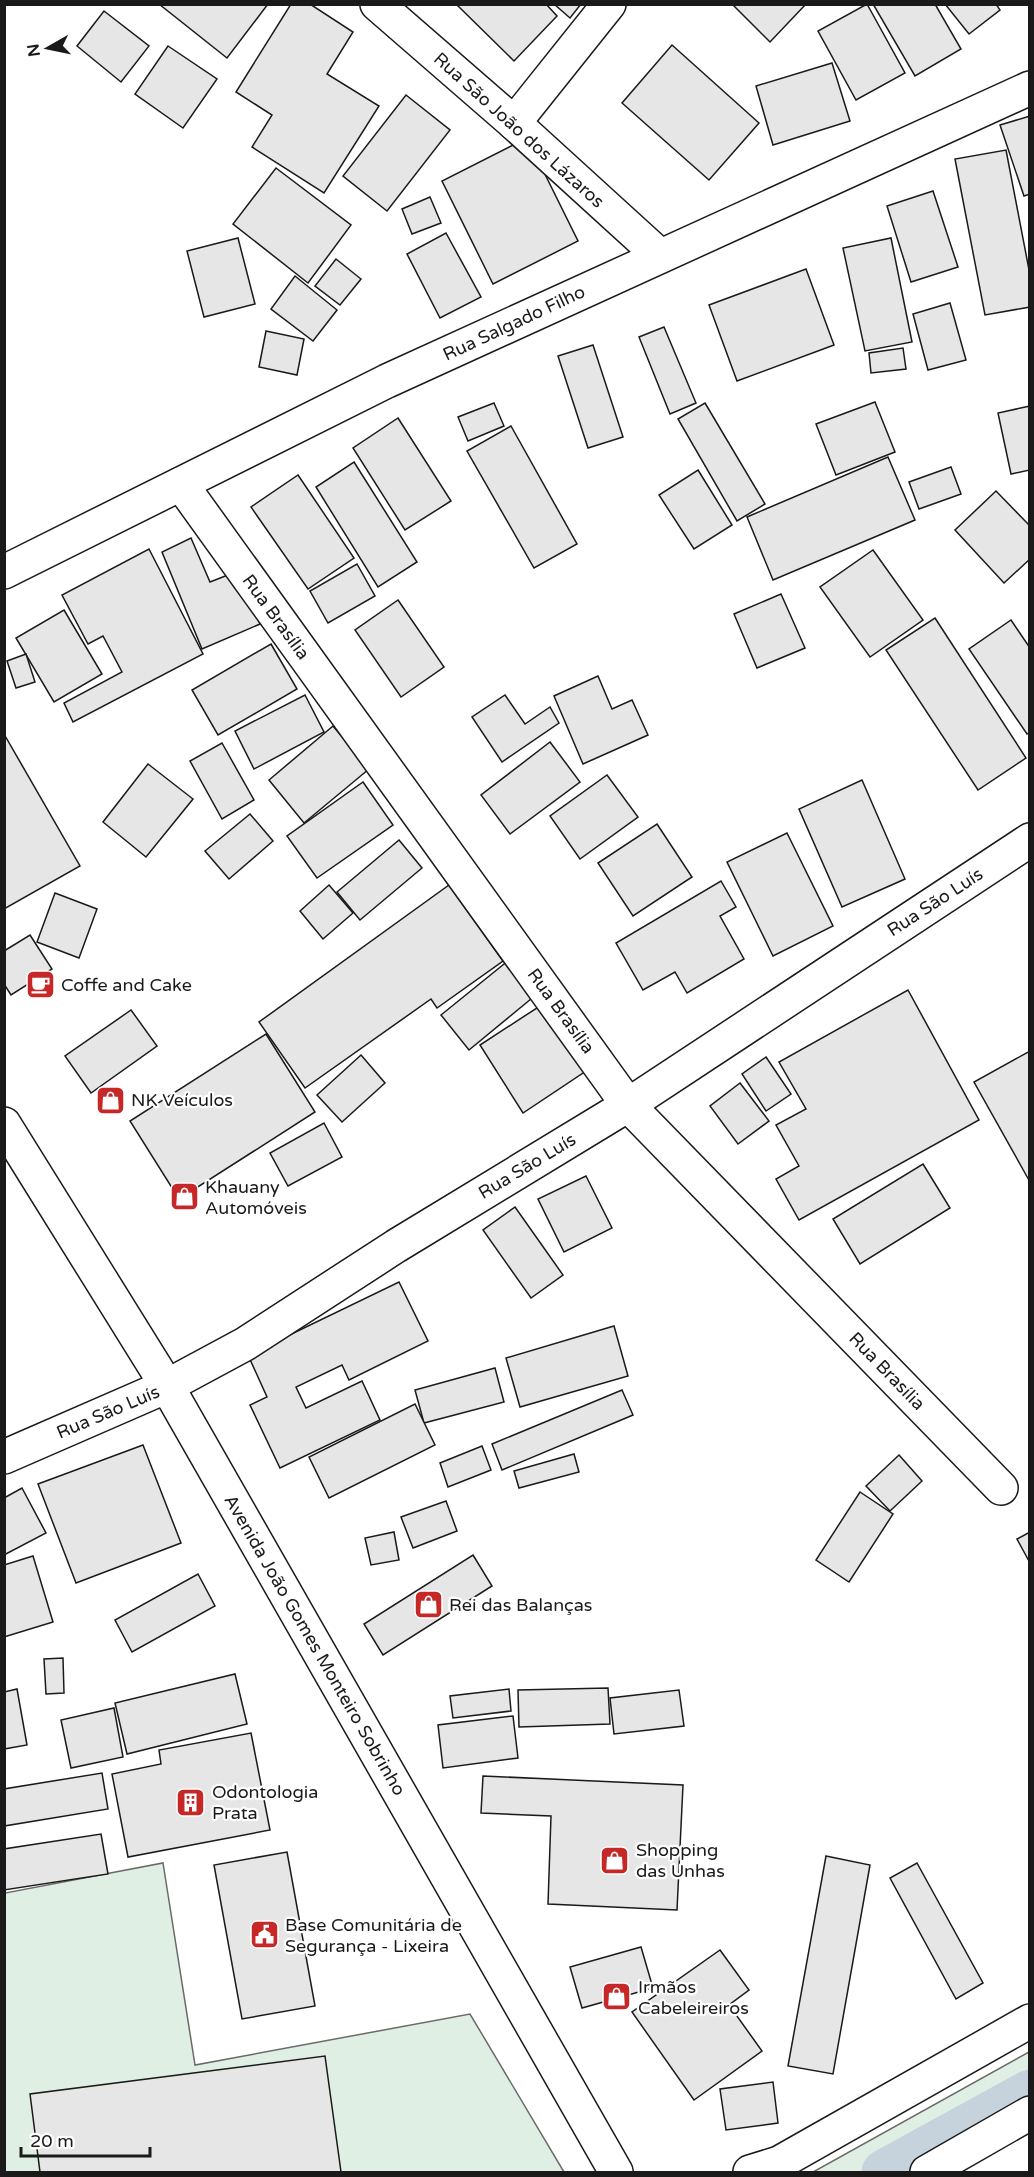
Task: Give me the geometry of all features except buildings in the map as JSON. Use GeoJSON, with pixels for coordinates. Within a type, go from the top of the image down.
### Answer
{"type":"FeatureCollection","features":[{"type":"Feature","properties":{"kind":"street","name":"Rua São João dos Lázaros"},"geometry":{"type":"LineString","coordinates":[[377,4],[514,123],[660,256]]}},
{"type":"Feature","properties":{"kind":"street"},"geometry":{"type":"LineString","coordinates":[[514,123],[609,4]]}},
{"type":"Feature","properties":{"kind":"street","name":"Rua Salgado Filho"},"geometry":{"type":"LineString","coordinates":[[4,572],[387,381],[1029,88]]}},
{"type":"Feature","properties":{"kind":"street","name":"Rua Brasília"},"geometry":{"type":"LineString","coordinates":[[181,484],[628,1105],[1001,1488]]}},
{"type":"Feature","properties":{"kind":"street","name":"Rua São Luís"},"geometry":{"type":"LineString","coordinates":[[4,1457],[167,1386],[244,1344],[396,1246],[628,1105],[1029,840]]}},
{"type":"Feature","properties":{"kind":"street","name":"Avenida João Gomes Monteiro Sobrinho"},"geometry":{"type":"LineString","coordinates":[[4,1124],[167,1386],[616,2172]]}},
{"type":"Feature","properties":{"kind":"street"},"geometry":{"type":"LineString","coordinates":[[750,2172],[779,2163],[1029,2021]]}},
{"type":"Feature","properties":{"kind":"street"},"geometry":{"type":"LineString","coordinates":[[927,2172],[1029,2113]]}},
{"type":"Feature","properties":{"kind":"green space"},"geometry":{"type":"Polygon","coordinates":[[[163,1863],[195,2065],[470,2014],[564,2172],[5,2172],[5,1893],[163,1863]]]}},
{"type":"Feature","properties":{"kind":"green space"},"geometry":{"type":"Polygon","coordinates":[[[1029,2052],[1029,2111],[924,2172],[813,2172],[1029,2052]]]}},
{"type":"Feature","properties":{"kind":"waterway"},"geometry":{"type":"LineString","coordinates":[[884,2172],[1030,2092]]}},
{"type":"Feature","properties":{"kind":"place","name":"Coffe and Cake"},"geometry":{"type":"Point","coordinates":[40,985]}},
{"type":"Feature","properties":{"kind":"place","name":"NK Veículos"},"geometry":{"type":"Point","coordinates":[110,1100]}},
{"type":"Feature","properties":{"kind":"place","name":"Khauany Automóveis"},"geometry":{"type":"Point","coordinates":[184,1197]}},
{"type":"Feature","properties":{"kind":"place","name":"Rei das Balanças"},"geometry":{"type":"Point","coordinates":[428,1605]}},
{"type":"Feature","properties":{"kind":"place","name":"Odontologia Prata"},"geometry":{"type":"Point","coordinates":[191,1802]}},
{"type":"Feature","properties":{"kind":"place","name":"Shopping das Unhas"},"geometry":{"type":"Point","coordinates":[615,1860]}},
{"type":"Feature","properties":{"kind":"place","name":"Base Comunitária de Segurança - Lixeira"},"geometry":{"type":"Point","coordinates":[264,1935]}},
{"type":"Feature","properties":{"kind":"place","name":"Irmãos Cabeleireiros"},"geometry":{"type":"Point","coordinates":[617,1997]}}]}
